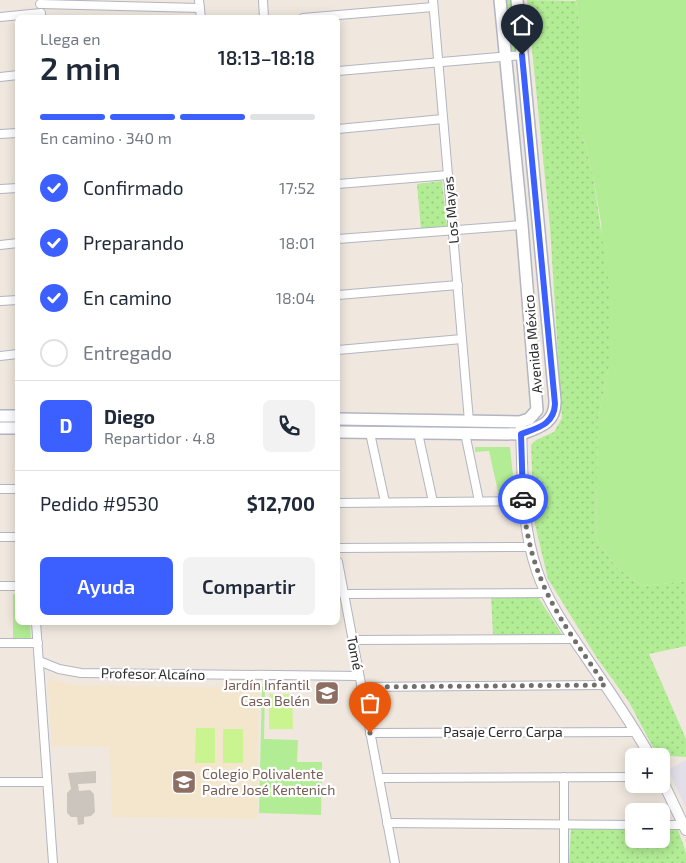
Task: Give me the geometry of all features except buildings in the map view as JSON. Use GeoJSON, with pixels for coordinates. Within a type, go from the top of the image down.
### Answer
{"type":"FeatureCollection","features":[{"type":"Feature","properties":{"kind":"main road","name":"Avenida México"},"geometry":{"type":"LineString","coordinates":[[500,0],[538,402],[533,416],[520,422]]}},
{"type":"Feature","properties":{"kind":"main road","name":"Avenida México"},"geometry":{"type":"LineString","coordinates":[[517,0],[555,404],[554,413],[549,422],[521,434]]}},
{"type":"Feature","properties":{"kind":"main road"},"geometry":{"type":"LineString","coordinates":[[0,416],[15,416]]}},
{"type":"Feature","properties":{"kind":"main road"},"geometry":{"type":"LineString","coordinates":[[340,419],[520,422]]}},
{"type":"Feature","properties":{"kind":"main road"},"geometry":{"type":"LineString","coordinates":[[0,428],[15,428]]}},
{"type":"Feature","properties":{"kind":"main road"},"geometry":{"type":"LineString","coordinates":[[340,432],[521,434]]}},
{"type":"Feature","properties":{"kind":"street"},"geometry":{"type":"LineString","coordinates":[[263,0],[264,15]]}},
{"type":"Feature","properties":{"kind":"street"},"geometry":{"type":"LineString","coordinates":[[41,15],[40,2],[199,4]]}},
{"type":"Feature","properties":{"kind":"street"},"geometry":{"type":"LineString","coordinates":[[329,15],[433,3]]}},
{"type":"Feature","properties":{"kind":"street","name":"Los Mayas"},"geometry":{"type":"LineString","coordinates":[[433,3],[469,421]]}},
{"type":"Feature","properties":{"kind":"street"},"geometry":{"type":"LineString","coordinates":[[0,18],[15,17]]}},
{"type":"Feature","properties":{"kind":"street"},"geometry":{"type":"LineString","coordinates":[[340,71],[522,55]]}},
{"type":"Feature","properties":{"kind":"street"},"geometry":{"type":"LineString","coordinates":[[0,77],[15,75]]}},
{"type":"Feature","properties":{"kind":"street"},"geometry":{"type":"LineString","coordinates":[[340,129],[443,119]]}},
{"type":"Feature","properties":{"kind":"street"},"geometry":{"type":"LineString","coordinates":[[0,134],[15,133]]}},
{"type":"Feature","properties":{"kind":"street"},"geometry":{"type":"LineString","coordinates":[[340,184],[448,176]]}},
{"type":"Feature","properties":{"kind":"street"},"geometry":{"type":"LineString","coordinates":[[0,189],[15,188]]}},
{"type":"Feature","properties":{"kind":"street"},"geometry":{"type":"LineString","coordinates":[[340,239],[522,225]]}},
{"type":"Feature","properties":{"kind":"street"},"geometry":{"type":"LineString","coordinates":[[0,245],[15,243]]}},
{"type":"Feature","properties":{"kind":"street"},"geometry":{"type":"LineString","coordinates":[[340,295],[458,285]]}},
{"type":"Feature","properties":{"kind":"street"},"geometry":{"type":"LineString","coordinates":[[0,301],[15,300]]}},
{"type":"Feature","properties":{"kind":"street"},"geometry":{"type":"LineString","coordinates":[[340,350],[462,339]]}},
{"type":"Feature","properties":{"kind":"street"},"geometry":{"type":"LineString","coordinates":[[0,356],[15,354]]}},
{"type":"Feature","properties":{"kind":"street"},"geometry":{"type":"LineString","coordinates":[[520,422],[523,501],[530,548],[536,571],[546,593],[573,638],[645,748]]}},
{"type":"Feature","properties":{"kind":"street"},"geometry":{"type":"LineString","coordinates":[[370,433],[385,502]]}},
{"type":"Feature","properties":{"kind":"street"},"geometry":{"type":"LineString","coordinates":[[418,433],[433,502]]}},
{"type":"Feature","properties":{"kind":"street"},"geometry":{"type":"LineString","coordinates":[[465,433],[479,502]]}},
{"type":"Feature","properties":{"kind":"street"},"geometry":{"type":"LineString","coordinates":[[0,488],[15,489]]}},
{"type":"Feature","properties":{"kind":"street"},"geometry":{"type":"LineString","coordinates":[[340,503],[523,501]]}},
{"type":"Feature","properties":{"kind":"street"},"geometry":{"type":"LineString","coordinates":[[0,537],[15,537]]}},
{"type":"Feature","properties":{"kind":"street"},"geometry":{"type":"LineString","coordinates":[[340,548],[530,548]]}},
{"type":"Feature","properties":{"kind":"street","name":"Tomé"},"geometry":{"type":"LineString","coordinates":[[340,573],[395,863]]}},
{"type":"Feature","properties":{"kind":"street"},"geometry":{"type":"LineString","coordinates":[[0,586],[15,586]]}},
{"type":"Feature","properties":{"kind":"street"},"geometry":{"type":"LineString","coordinates":[[344,594],[546,593]]}},
{"type":"Feature","properties":{"kind":"street"},"geometry":{"type":"LineString","coordinates":[[36,625],[53,863]]}},
{"type":"Feature","properties":{"kind":"street"},"geometry":{"type":"LineString","coordinates":[[353,640],[573,638]]}},
{"type":"Feature","properties":{"kind":"street"},"geometry":{"type":"LineString","coordinates":[[0,643],[38,643]]}},
{"type":"Feature","properties":{"kind":"street","name":"Profesor Alcaíno"},"geometry":{"type":"LineString","coordinates":[[39,661],[59,669],[81,673],[359,676]]}},
{"type":"Feature","properties":{"kind":"street"},"geometry":{"type":"LineString","coordinates":[[362,687],[605,685]]}},
{"type":"Feature","properties":{"kind":"street","name":"Pasaje Cerro Carpa"},"geometry":{"type":"LineString","coordinates":[[370,733],[636,732]]}},
{"type":"Feature","properties":{"kind":"street"},"geometry":{"type":"LineString","coordinates":[[379,778],[625,777]]}},
{"type":"Feature","properties":{"kind":"street"},"geometry":{"type":"LineString","coordinates":[[564,778],[564,863]]}},
{"type":"Feature","properties":{"kind":"street"},"geometry":{"type":"LineString","coordinates":[[0,782],[47,782]]}},
{"type":"Feature","properties":{"kind":"street"},"geometry":{"type":"LineString","coordinates":[[668,793],[685,828]]}},
{"type":"Feature","properties":{"kind":"street"},"geometry":{"type":"LineString","coordinates":[[388,823],[625,825]]}},
{"type":"Feature","properties":{"kind":"street"},"geometry":{"type":"LineString","coordinates":[[670,826],[685,828]]}},
{"type":"Feature","properties":{"kind":"shaded area","name":"Colegio Polivalente Padre José Kentenich"},"geometry":{"type":"Polygon","coordinates":[[[52,679],[71,685],[259,688],[257,819],[112,817],[110,747],[52,746],[48,682],[52,679]]]}},
{"type":"Feature","properties":{"kind":"shaded area"},"geometry":{"type":"Polygon","coordinates":[[[686,760],[686,808],[670,774],[670,769],[686,760]]]}},
{"type":"Feature","properties":{"kind":"green space"},"geometry":{"type":"Polygon","coordinates":[[[504,0],[513,0],[517,52],[509,52],[504,0]]]}},
{"type":"Feature","properties":{"kind":"green space"},"geometry":{"type":"Polygon","coordinates":[[[527,0],[576,1],[579,26],[580,126],[593,175],[611,299],[609,366],[598,420],[596,539],[616,567],[642,586],[686,581],[686,646],[649,654],[686,739],[686,757],[670,756],[670,748],[653,748],[629,702],[597,658],[548,579],[534,520],[531,445],[536,440],[554,432],[562,418],[550,227],[527,0]]]}},
{"type":"Feature","properties":{"kind":"green space"},"geometry":{"type":"Polygon","coordinates":[[[576,0],[686,0],[686,581],[642,586],[616,567],[596,539],[598,420],[609,366],[601,223],[593,175],[580,126],[579,26],[576,0]]]}},
{"type":"Feature","properties":{"kind":"green space"},"geometry":{"type":"Polygon","coordinates":[[[442,181],[447,226],[421,229],[417,184],[442,181]]]}},
{"type":"Feature","properties":{"kind":"green space"},"geometry":{"type":"Polygon","coordinates":[[[475,447],[510,447],[515,495],[499,496],[489,451],[475,452],[475,447]]]}},
{"type":"Feature","properties":{"kind":"green space"},"geometry":{"type":"Polygon","coordinates":[[[13,594],[15,594],[15,625],[30,625],[31,639],[13,638],[13,594]]]}},
{"type":"Feature","properties":{"kind":"green space"},"geometry":{"type":"Polygon","coordinates":[[[491,595],[538,597],[563,636],[493,635],[491,595]]]}},
{"type":"Feature","properties":{"kind":"green space"},"geometry":{"type":"Polygon","coordinates":[[[262,686],[265,686],[264,739],[298,740],[297,762],[322,762],[321,815],[259,813],[262,686]]]}},
{"type":"Feature","properties":{"kind":"green space"},"geometry":{"type":"Polygon","coordinates":[[[269,694],[292,694],[293,729],[269,729],[269,694]]]}},
{"type":"Feature","properties":{"kind":"green space"},"geometry":{"type":"Polygon","coordinates":[[[196,728],[215,728],[215,763],[195,763],[196,728]]]}},
{"type":"Feature","properties":{"kind":"green space"},"geometry":{"type":"Polygon","coordinates":[[[223,729],[243,729],[243,763],[223,763],[223,729]]]}},
{"type":"Feature","properties":{"kind":"green space"},"geometry":{"type":"Polygon","coordinates":[[[571,828],[625,829],[625,848],[670,848],[670,830],[678,830],[686,853],[686,863],[569,863],[571,828]]]}},
{"type":"Feature","properties":{"kind":"way so far"},"geometry":{"type":"LineString","coordinates":[[370,733],[362,687],[574,687],[605,685],[553,606],[536,571],[523,499]]}},
{"type":"Feature","properties":{"kind":"place","name":"Jardín Infantil Casa Belén"},"geometry":{"type":"Point","coordinates":[327,693]}},
{"type":"Feature","properties":{"kind":"place","name":"Colegio Polivalente Padre José Kentenich"},"geometry":{"type":"Point","coordinates":[184,782]}},
{"type":"Feature","properties":{"kind":"route"},"geometry":{"type":"LineString","coordinates":[[522,55],[555,404],[554,413],[549,422],[521,434],[523,499]]}}]}
